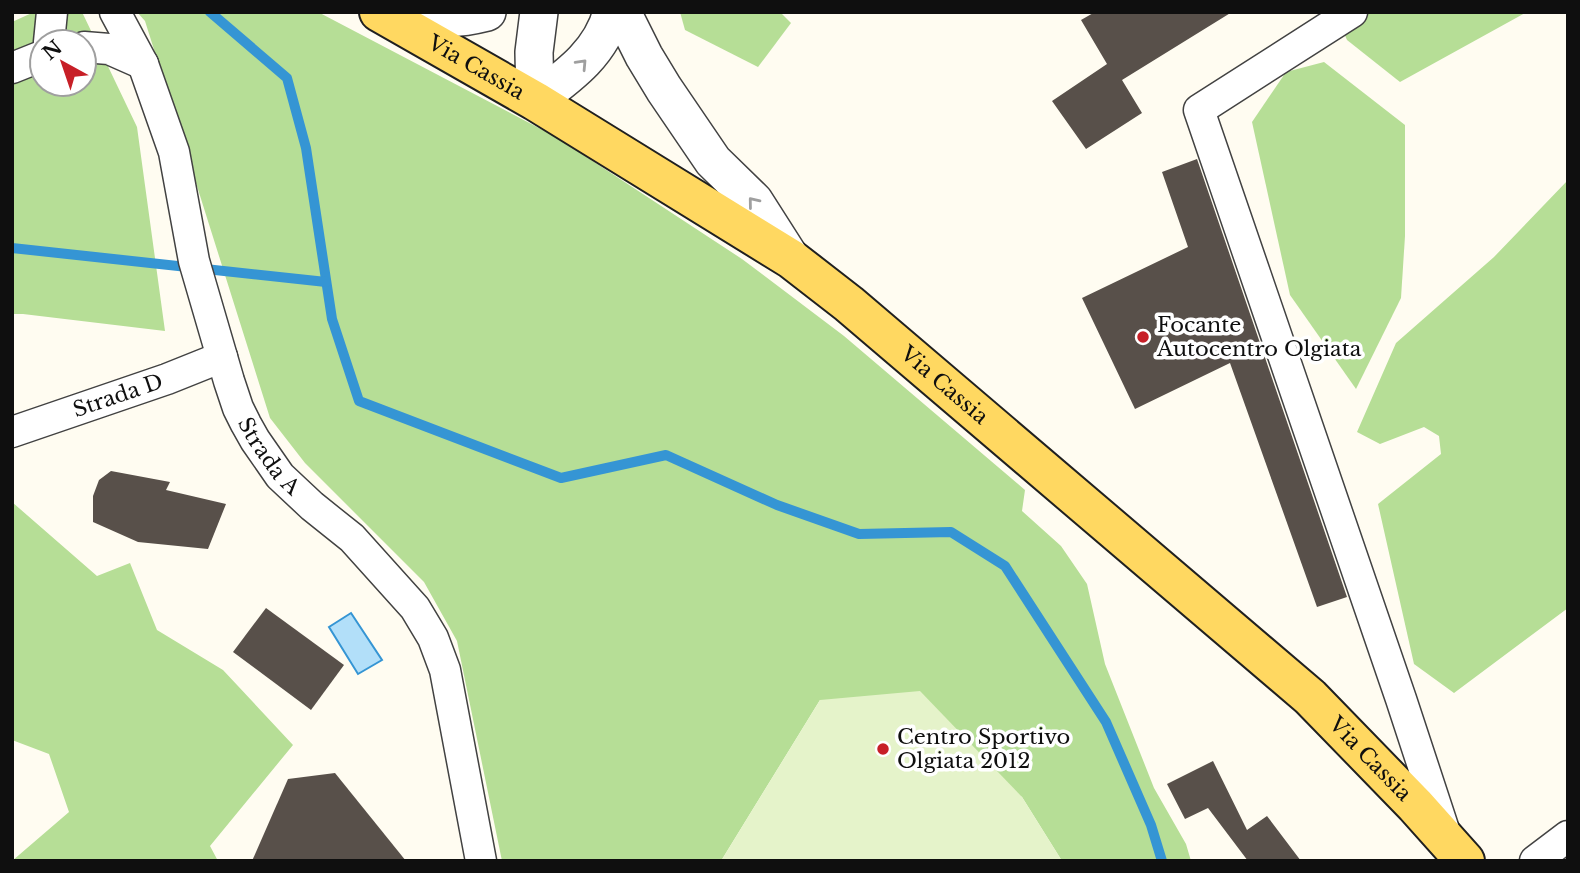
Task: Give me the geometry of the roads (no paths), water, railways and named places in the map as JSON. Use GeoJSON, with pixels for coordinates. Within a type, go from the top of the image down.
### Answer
{"type":"FeatureCollection","features":[{"type":"Feature","properties":{"kind":"main road","name":"Via Cassia"},"geometry":{"type":"LineString","coordinates":[[379,12],[535,102],[791,259],[849,304],[1310,697],[1456,849]]}},
{"type":"Feature","properties":{"kind":"street","name":"Strada A"},"geometry":{"type":"LineString","coordinates":[[116,12],[143,64],[174,152],[197,271],[222,357],[246,424],[281,476],[312,506],[352,538],[415,608],[433,638],[444,670],[481,861]]}},
{"type":"Feature","properties":{"kind":"street"},"geometry":{"type":"LineString","coordinates":[[409,12],[444,19],[487,12]]}},
{"type":"Feature","properties":{"kind":"street"},"geometry":{"type":"LineString","coordinates":[[535,102],[534,52],[539,12]]}},
{"type":"Feature","properties":{"kind":"street"},"geometry":{"type":"LineString","coordinates":[[535,102],[588,58],[610,22],[612,12]]}},
{"type":"Feature","properties":{"kind":"street"},"geometry":{"type":"LineString","coordinates":[[622,12],[664,89],[713,161],[754,201],[791,259]]}},
{"type":"Feature","properties":{"kind":"street","name":"Via Cassia"},"geometry":{"type":"LineString","coordinates":[[1353,12],[1199,110],[1409,721],[1456,849]]}},
{"type":"Feature","properties":{"kind":"street"},"geometry":{"type":"LineString","coordinates":[[98,48],[109,49],[143,64]]}},
{"type":"Feature","properties":{"kind":"street","name":"Strada D"},"geometry":{"type":"LineString","coordinates":[[12,432],[167,379],[222,357]]}},
{"type":"Feature","properties":{"kind":"street"},"geometry":{"type":"LineString","coordinates":[[1535,861],[1568,836]]}},
{"type":"Feature","properties":{"kind":"water"},"geometry":{"type":"Polygon","coordinates":[[[351,613],[382,660],[358,674],[329,627],[351,613]]]}},
{"type":"Feature","properties":{"kind":"waterway"},"geometry":{"type":"LineString","coordinates":[[210,12],[287,78],[306,148],[332,319],[359,401],[561,478],[666,455],[777,505],[859,534],[951,532],[1005,566],[1106,722],[1151,825],[1162,861]]}},
{"type":"Feature","properties":{"kind":"waterway"},"geometry":{"type":"LineString","coordinates":[[12,248],[326,282]]}},
{"type":"Feature","properties":{"kind":"place","name":"Focante Autocentro Olgiata"},"geometry":{"type":"Point","coordinates":[1143,337]}},
{"type":"Feature","properties":{"kind":"place","name":"Centro Sportivo Olgiata 2012"},"geometry":{"type":"Point","coordinates":[883,749]}}]}
